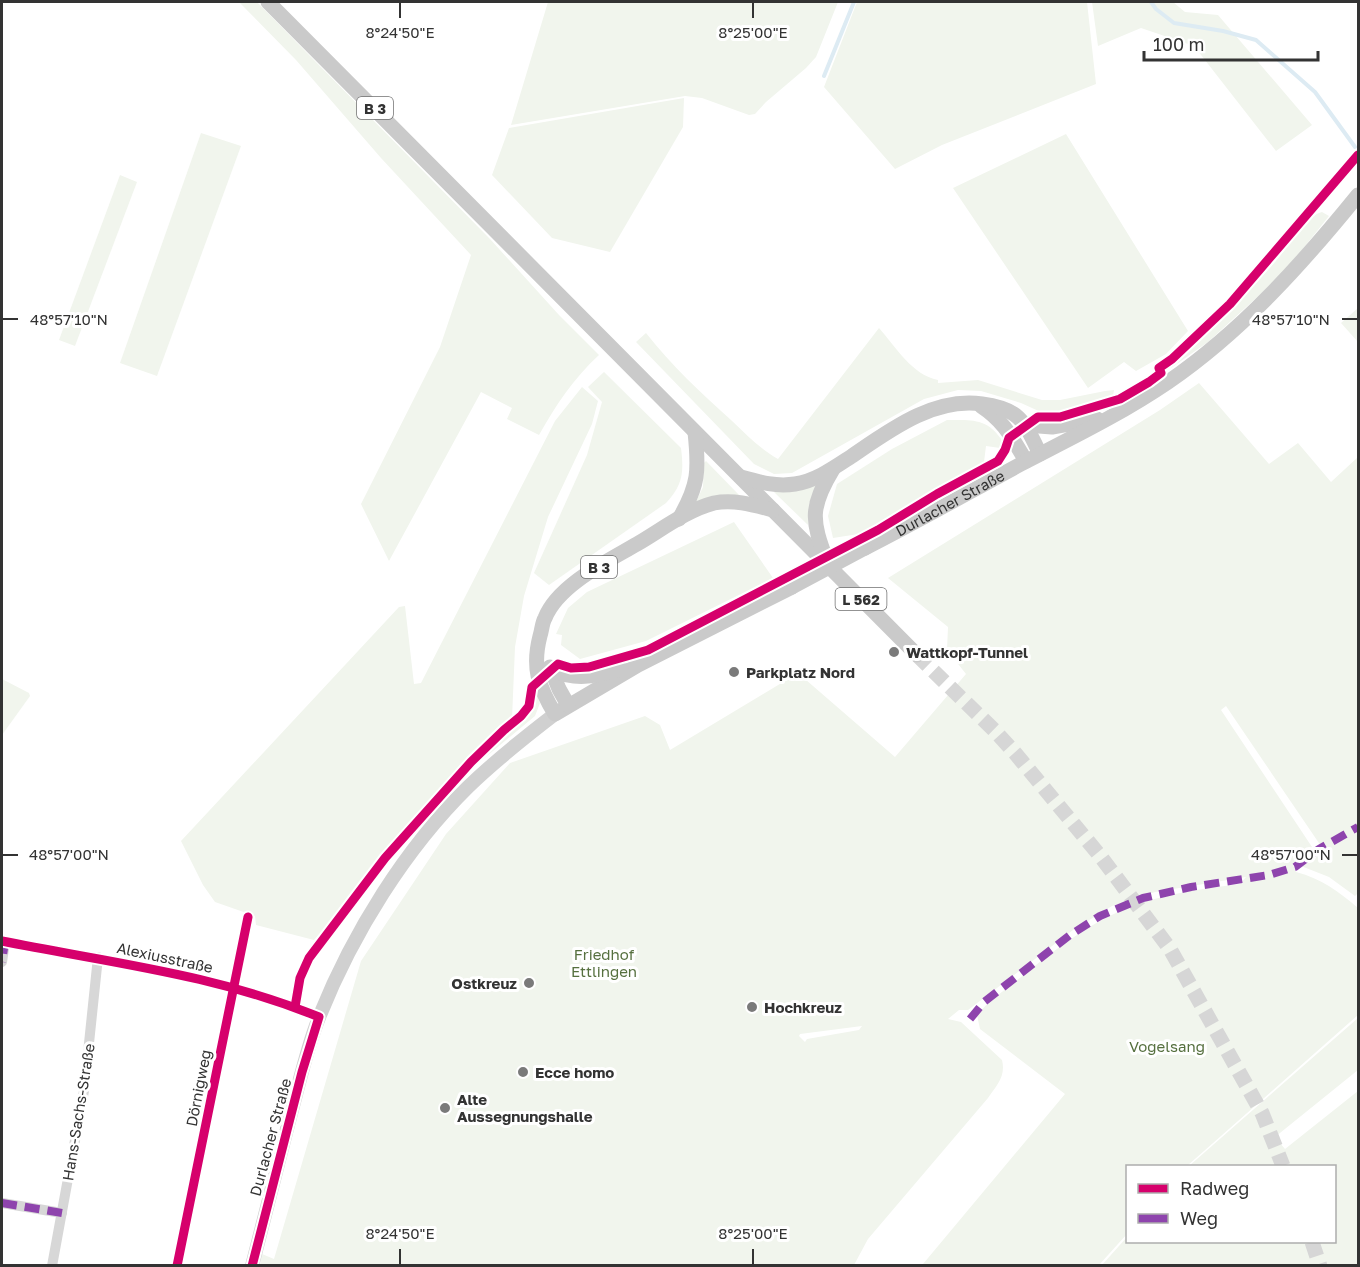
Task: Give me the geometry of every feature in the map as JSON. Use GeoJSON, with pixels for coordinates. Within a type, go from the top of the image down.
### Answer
{"type":"FeatureCollection","features":[{"type":"Feature","properties":{"kind":"main road","name":"B 3"},"geometry":{"type":"LineString","coordinates":[[268,2],[741,477]]}},
{"type":"Feature","properties":{"kind":"main road","name":"Durlacher Straße"},"geometry":{"type":"LineString","coordinates":[[252,1266],[302,1072],[319,1017],[343,963],[369,917],[419,843],[474,782],[503,754],[562,709],[638,665],[792,587],[1111,417],[1168,382],[1233,330],[1271,295],[1327,234],[1356,198]]}},
{"type":"Feature","properties":{"kind":"main road"},"geometry":{"type":"LineString","coordinates":[[741,477],[781,485],[797,484],[833,469],[903,424],[942,406],[976,403],[1008,410],[1026,425],[1052,427],[1111,417]]}},
{"type":"Feature","properties":{"kind":"main road"},"geometry":{"type":"LineString","coordinates":[[976,403],[1005,425],[1033,458]]}},
{"type":"Feature","properties":{"kind":"main road"},"geometry":{"type":"LineString","coordinates":[[1026,425],[1033,458]]}},
{"type":"Feature","properties":{"kind":"main road"},"geometry":{"type":"LineString","coordinates":[[679,519],[692,498],[698,477],[695,432]]}},
{"type":"Feature","properties":{"kind":"main road"},"geometry":{"type":"LineString","coordinates":[[829,566],[816,534],[814,516],[817,500],[833,469]]}},
{"type":"Feature","properties":{"kind":"main road","name":"L 562"},"geometry":{"type":"LineString","coordinates":[[741,477],[917,655]]}},
{"type":"Feature","properties":{"kind":"main road"},"geometry":{"type":"LineString","coordinates":[[679,519],[715,503],[734,502],[773,510]]}},
{"type":"Feature","properties":{"kind":"main road","name":"B 3"},"geometry":{"type":"LineString","coordinates":[[562,709],[543,694],[538,681],[536,651],[545,618],[553,604],[579,579],[679,519]]}},
{"type":"Feature","properties":{"kind":"main road"},"geometry":{"type":"LineString","coordinates":[[541,635],[562,709]]}},
{"type":"Feature","properties":{"kind":"main road"},"geometry":{"type":"LineString","coordinates":[[551,670],[566,676],[578,677],[638,665]]}},
{"type":"Feature","properties":{"kind":"street","name":"Dörnigweg"},"geometry":{"type":"LineString","coordinates":[[177,1266],[248,917]]}},
{"type":"Feature","properties":{"kind":"street","name":"Alexiusstraße"},"geometry":{"type":"LineString","coordinates":[[4,941],[178,973],[233,987],[319,1017]]}},
{"type":"Feature","properties":{"kind":"street"},"geometry":{"type":"LineString","coordinates":[[2,962],[4,941]]}},
{"type":"Feature","properties":{"kind":"street","name":"Hans-Sachs-Straße"},"geometry":{"type":"LineString","coordinates":[[52,1266],[84,1091],[98,957]]}},
{"type":"Feature","properties":{"kind":"street"},"geometry":{"type":"LineString","coordinates":[[2,1203],[62,1213]]}},
{"type":"Feature","properties":{"kind":"green space"},"geometry":{"type":"Polygon","coordinates":[[[239,2],[257,2],[490,239],[599,355],[566,393],[539,435],[507,419],[512,408],[481,392],[389,561],[361,504],[440,347],[471,255],[381,158],[296,60],[239,2]]]}},
{"type":"Feature","properties":{"kind":"green space"},"geometry":{"type":"Polygon","coordinates":[[[548,2],[838,2],[816,57],[755,114],[749,115],[702,98],[685,96],[511,125],[548,2]]]}},
{"type":"Feature","properties":{"kind":"green space"},"geometry":{"type":"Polygon","coordinates":[[[857,2],[1087,2],[1096,84],[942,145],[895,169],[824,87],[857,2]]]}},
{"type":"Feature","properties":{"kind":"green space"},"geometry":{"type":"Polygon","coordinates":[[[1092,2],[1173,2],[1185,12],[1218,15],[1312,125],[1276,151],[1194,46],[1141,28],[1098,46],[1092,2]]]}},
{"type":"Feature","properties":{"kind":"green space"},"geometry":{"type":"Polygon","coordinates":[[[684,98],[683,127],[610,252],[552,238],[492,175],[509,128],[684,98]]]}},
{"type":"Feature","properties":{"kind":"green space"},"geometry":{"type":"Polygon","coordinates":[[[201,133],[241,146],[157,376],[120,363],[201,133]]]}},
{"type":"Feature","properties":{"kind":"green space"},"geometry":{"type":"Polygon","coordinates":[[[1066,134],[1188,331],[1166,354],[1136,371],[1124,362],[1088,388],[953,188],[1066,134]]]}},
{"type":"Feature","properties":{"kind":"green space"},"geometry":{"type":"Polygon","coordinates":[[[120,175],[137,182],[75,346],[59,340],[120,175]]]}},
{"type":"Feature","properties":{"kind":"green space"},"geometry":{"type":"Polygon","coordinates":[[[1322,212],[1329,216],[1294,260],[1266,289],[1208,342],[1171,368],[1173,362],[1261,278],[1307,222],[1322,212]]]}},
{"type":"Feature","properties":{"kind":"green space"},"geometry":{"type":"Polygon","coordinates":[[[1358,308],[1358,342],[1341,323],[1358,308]]]}},
{"type":"Feature","properties":{"kind":"green space"},"geometry":{"type":"Polygon","coordinates":[[[879,328],[912,366],[938,380],[938,383],[978,380],[1042,400],[1060,400],[1114,390],[1113,396],[1063,413],[1043,413],[1021,403],[981,391],[958,390],[924,399],[792,473],[774,474],[754,464],[636,342],[646,333],[698,389],[753,441],[778,459],[879,328]]]}},
{"type":"Feature","properties":{"kind":"green space"},"geometry":{"type":"Polygon","coordinates":[[[604,372],[681,448],[681,478],[676,490],[666,503],[549,585],[534,573],[587,455],[602,402],[588,387],[604,372]]]}},
{"type":"Feature","properties":{"kind":"green space"},"geometry":{"type":"Polygon","coordinates":[[[1199,383],[1269,464],[1298,443],[1331,482],[1358,457],[1358,893],[1355,896],[1329,877],[1301,866],[1325,852],[1226,706],[1221,710],[1312,847],[1293,865],[1296,872],[1329,886],[1358,908],[1358,1015],[1188,1165],[1126,1165],[1126,1235],[1099,1265],[918,1265],[923,1264],[1065,1094],[980,1029],[977,1015],[989,1002],[1051,953],[1118,912],[1162,897],[1240,884],[1246,877],[1155,892],[1112,906],[1073,930],[968,1010],[959,1010],[948,1019],[961,1022],[1002,1060],[1002,1076],[988,1098],[868,1239],[854,1265],[260,1265],[262,1254],[274,1259],[361,961],[446,834],[510,763],[645,716],[660,725],[670,750],[798,673],[895,757],[966,674],[947,650],[948,627],[888,578],[1160,410],[1199,383]],[[862,1026],[800,1034],[799,1036],[805,1042],[807,1039],[859,1030],[862,1026]]]}},
{"type":"Feature","properties":{"kind":"green space"},"geometry":{"type":"Polygon","coordinates":[[[582,387],[598,401],[592,424],[548,517],[524,596],[515,647],[512,719],[475,752],[420,813],[365,875],[314,940],[256,925],[255,916],[215,902],[203,885],[181,841],[399,607],[405,606],[414,684],[421,683],[555,421],[582,387]]]}},
{"type":"Feature","properties":{"kind":"green space"},"geometry":{"type":"Polygon","coordinates":[[[947,420],[971,420],[990,427],[1001,439],[1000,448],[986,446],[984,462],[865,533],[833,538],[828,516],[837,484],[892,449],[947,420]]]}},
{"type":"Feature","properties":{"kind":"green space"},"geometry":{"type":"Polygon","coordinates":[[[706,461],[739,495],[694,506],[703,487],[706,461]]]}},
{"type":"Feature","properties":{"kind":"green space"},"geometry":{"type":"Polygon","coordinates":[[[818,483],[809,504],[808,525],[774,492],[818,483]]]}},
{"type":"Feature","properties":{"kind":"green space"},"geometry":{"type":"Polygon","coordinates":[[[734,522],[773,578],[646,641],[580,659],[561,645],[562,635],[556,634],[568,608],[587,592],[734,522]]]}},
{"type":"Feature","properties":{"kind":"green space"},"geometry":{"type":"Polygon","coordinates":[[[2,679],[29,693],[30,696],[2,735],[2,679]]]}},
{"type":"Feature","properties":{"kind":"green space"},"geometry":{"type":"Polygon","coordinates":[[[535,688],[540,703],[535,716],[475,766],[433,813],[426,817],[479,757],[527,713],[534,701],[535,688]]]}},
{"type":"Feature","properties":{"kind":"green space"},"geometry":{"type":"Polygon","coordinates":[[[1358,1018],[1358,1070],[1275,1137],[1285,1149],[1358,1091],[1358,1265],[1102,1265],[1126,1238],[1126,1243],[1336,1243],[1336,1165],[1190,1165],[1358,1018]]]}},
{"type":"Feature","properties":{"kind":"waterway"},"geometry":{"type":"LineString","coordinates":[[824,76],[854,2]]}},
{"type":"Feature","properties":{"kind":"waterway"},"geometry":{"type":"LineString","coordinates":[[1151,2],[1174,23],[1223,31],[1256,40],[1315,92],[1355,147]]}},
{"type":"Feature","properties":{"kind":"tunnel"},"geometry":{"type":"LineString","coordinates":[[917,655],[1015,753],[1101,857],[1170,949],[1262,1113],[1283,1165]]}},
{"type":"Feature","properties":{"kind":"tunnel"},"geometry":{"type":"LineString","coordinates":[[1312,1243],[1320,1266]]}},
{"type":"Feature","properties":{"kind":"marked path"},"geometry":{"type":"LineString","coordinates":[[970,1019],[984,1002],[1070,935],[1100,916],[1143,898],[1191,887],[1269,875],[1295,867],[1319,849],[1358,827]]}},
{"type":"Feature","properties":{"kind":"marked path"},"geometry":{"type":"LineString","coordinates":[[2,941],[5,942],[2,962]]}},
{"type":"Feature","properties":{"kind":"marked path"},"geometry":{"type":"LineString","coordinates":[[2,1203],[62,1213]]}},
{"type":"Feature","properties":{"kind":"cycle path"},"geometry":{"type":"LineString","coordinates":[[295,1007],[300,978],[309,958],[385,858],[471,762],[521,716],[529,706],[532,687],[558,664],[571,668],[589,667],[648,650],[878,530],[998,461],[1009,438],[1038,417],[1060,417],[1120,399],[1149,382],[1161,373],[1159,368],[1172,359],[1230,304],[1358,155]]}},
{"type":"Feature","properties":{"kind":"cycle path"},"geometry":{"type":"LineString","coordinates":[[177,1266],[248,917]]}},
{"type":"Feature","properties":{"kind":"cycle path"},"geometry":{"type":"LineString","coordinates":[[2,941],[201,980],[280,1002],[319,1017],[302,1072],[252,1266]]}},
{"type":"Feature","properties":{"kind":"place","name":"Wattkopf-Tunnel"},"geometry":{"type":"Point","coordinates":[894,652]}},
{"type":"Feature","properties":{"kind":"place","name":"Parkplatz Nord"},"geometry":{"type":"Point","coordinates":[734,672]}},
{"type":"Feature","properties":{"kind":"place","name":"Ostkreuz"},"geometry":{"type":"Point","coordinates":[529,983]}},
{"type":"Feature","properties":{"kind":"place","name":"Hochkreuz"},"geometry":{"type":"Point","coordinates":[752,1007]}},
{"type":"Feature","properties":{"kind":"place","name":"Ecce homo"},"geometry":{"type":"Point","coordinates":[523,1072]}},
{"type":"Feature","properties":{"kind":"place","name":"Alte Aussegnungshalle"},"geometry":{"type":"Point","coordinates":[445,1108]}},
{"type":"Feature","properties":{"kind":"park label","name":"Friedhof Ettlingen"},"geometry":{"type":"Point","coordinates":[604,962]}},
{"type":"Feature","properties":{"kind":"park label","name":"Vogelsang"},"geometry":{"type":"Point","coordinates":[1167,1046]}}]}
